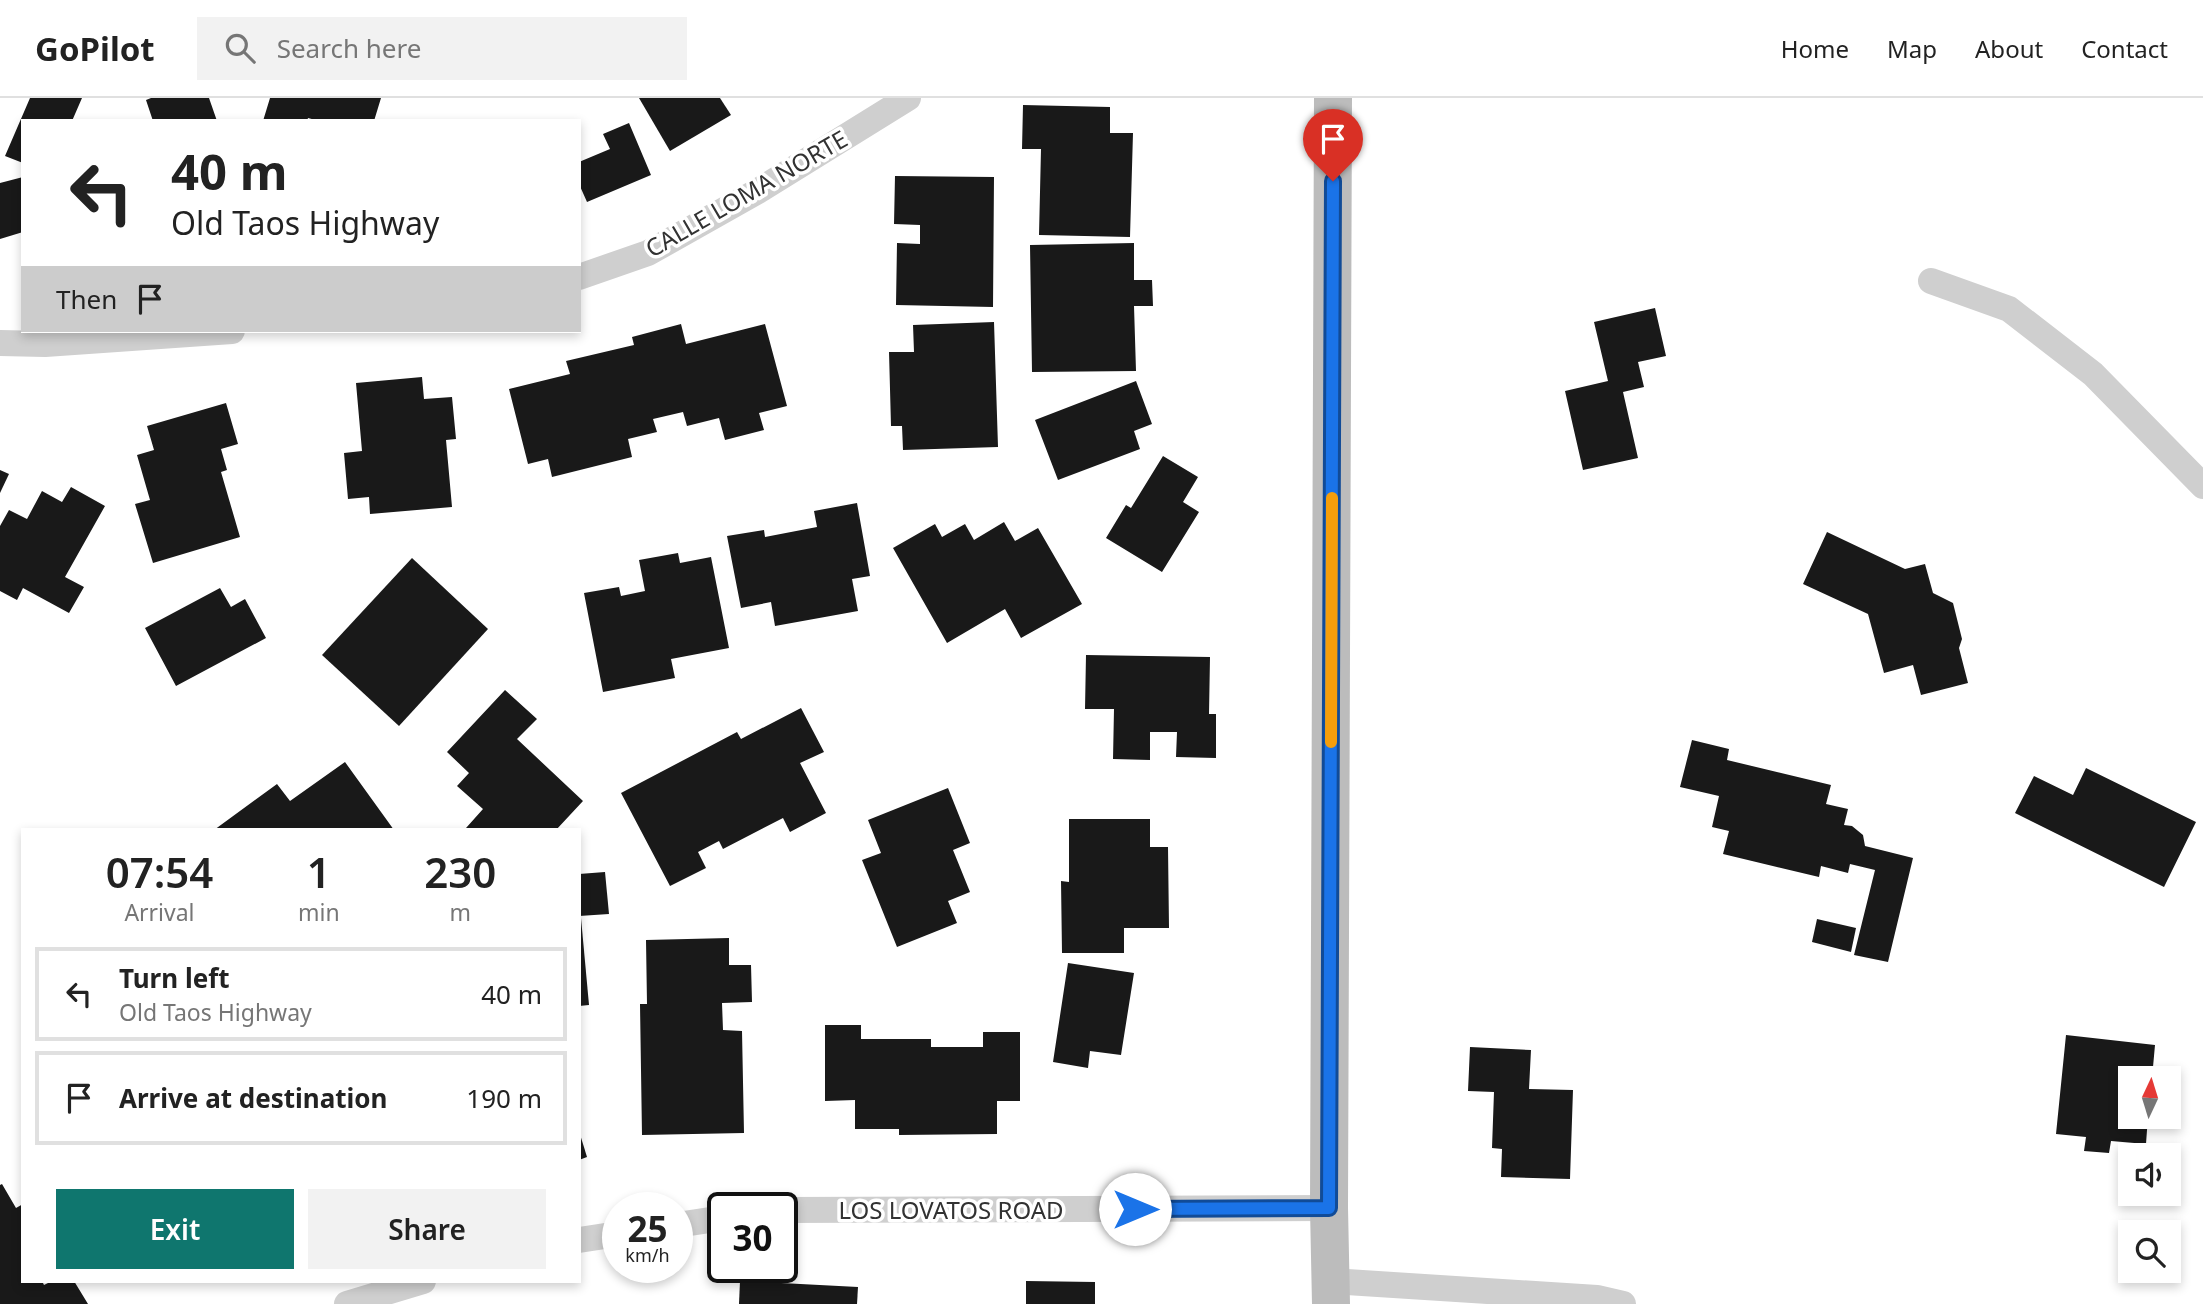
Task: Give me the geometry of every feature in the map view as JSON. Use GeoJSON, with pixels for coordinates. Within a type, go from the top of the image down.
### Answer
{"type":"FeatureCollection","features":[{"type":"Feature","properties":{"kind":"street","name":"CALLE LOMA NORTE"},"geometry":{"type":"LineString","coordinates":[[581,276],[649,253],[758,191],[908,98]]}},
{"type":"Feature","properties":{"kind":"street"},"geometry":{"type":"LineString","coordinates":[[1333,98],[1329,1208],[1331,1292],[1597,1298],[1623,1304]]}},
{"type":"Feature","properties":{"kind":"street"},"geometry":{"type":"LineString","coordinates":[[1931,281],[2009,309],[2093,374],[2203,486]]}},
{"type":"Feature","properties":{"kind":"street"},"geometry":{"type":"LineString","coordinates":[[0,344],[44,344],[203,333]]}},
{"type":"Feature","properties":{"kind":"street","name":"LOS LOVATOS ROAD"},"geometry":{"type":"LineString","coordinates":[[798,1210],[1329,1208]]}},
{"type":"Feature","properties":{"kind":"street"},"geometry":{"type":"LineString","coordinates":[[581,1240],[602,1236]]}},
{"type":"Feature","properties":{"kind":"street"},"geometry":{"type":"LineString","coordinates":[[346,1304],[417,1283]]}},
{"type":"Feature","properties":{"kind":"building"},"geometry":{"type":"Polygon","coordinates":[[[30,98],[82,98],[73,119],[21,119],[21,162],[5,156],[30,98]]]}},
{"type":"Feature","properties":{"kind":"building"},"geometry":{"type":"Polygon","coordinates":[[[209,98],[216,119],[152,119],[146,100],[209,98]]]}},
{"type":"Feature","properties":{"kind":"building"},"geometry":{"type":"Polygon","coordinates":[[[270,98],[381,98],[375,119],[264,119],[270,98]]]}},
{"type":"Feature","properties":{"kind":"building"},"geometry":{"type":"Polygon","coordinates":[[[639,98],[720,98],[731,115],[670,151],[639,98]]]}},
{"type":"Feature","properties":{"kind":"building"},"geometry":{"type":"Polygon","coordinates":[[[1023,105],[1110,107],[1110,133],[1133,133],[1130,237],[1039,235],[1041,149],[1022,149],[1023,105]]]}},
{"type":"Feature","properties":{"kind":"building"},"geometry":{"type":"Polygon","coordinates":[[[629,123],[651,175],[587,202],[581,188],[581,161],[610,149],[603,134],[629,123]]]}},
{"type":"Feature","properties":{"kind":"building"},"geometry":{"type":"Polygon","coordinates":[[[895,176],[994,177],[993,307],[896,305],[897,243],[920,244],[920,225],[894,224],[895,176]]]}},
{"type":"Feature","properties":{"kind":"building"},"geometry":{"type":"Polygon","coordinates":[[[21,178],[21,233],[0,239],[0,183],[21,178]]]}},
{"type":"Feature","properties":{"kind":"building"},"geometry":{"type":"Polygon","coordinates":[[[1134,243],[1134,280],[1152,280],[1153,306],[1134,306],[1136,371],[1032,372],[1030,245],[1134,243]]]}},
{"type":"Feature","properties":{"kind":"building"},"geometry":{"type":"Polygon","coordinates":[[[1655,308],[1666,356],[1638,362],[1644,387],[1623,392],[1638,458],[1583,470],[1565,391],[1608,381],[1594,322],[1655,308]]]}},
{"type":"Feature","properties":{"kind":"building"},"geometry":{"type":"Polygon","coordinates":[[[994,322],[998,447],[903,450],[902,426],[891,426],[889,352],[914,352],[913,325],[994,322]]]}},
{"type":"Feature","properties":{"kind":"building"},"geometry":{"type":"Polygon","coordinates":[[[681,324],[686,344],[765,324],[787,406],[759,413],[764,430],[725,440],[719,418],[687,426],[683,412],[653,419],[657,432],[628,439],[632,457],[552,477],[548,459],[528,464],[509,389],[570,374],[566,361],[634,345],[632,337],[681,324]]]}},
{"type":"Feature","properties":{"kind":"building"},"geometry":{"type":"Polygon","coordinates":[[[422,377],[424,399],[452,397],[456,439],[446,440],[452,507],[370,514],[369,497],[348,499],[344,453],[362,451],[356,383],[422,377]]]}},
{"type":"Feature","properties":{"kind":"building"},"geometry":{"type":"Polygon","coordinates":[[[1136,381],[1152,424],[1134,431],[1140,449],[1058,480],[1035,420],[1136,381]]]}},
{"type":"Feature","properties":{"kind":"building"},"geometry":{"type":"Polygon","coordinates":[[[226,403],[238,444],[221,449],[227,470],[221,472],[240,537],[153,563],[135,504],[150,500],[137,455],[154,450],[147,426],[226,403]]]}},
{"type":"Feature","properties":{"kind":"building"},"geometry":{"type":"Polygon","coordinates":[[[1163,456],[1198,477],[1183,502],[1199,512],[1162,572],[1106,538],[1126,505],[1131,508],[1163,456]]]}},
{"type":"Feature","properties":{"kind":"building"},"geometry":{"type":"Polygon","coordinates":[[[0,470],[9,474],[0,493],[0,470]]]}},
{"type":"Feature","properties":{"kind":"building"},"geometry":{"type":"Polygon","coordinates":[[[71,487],[105,506],[65,577],[84,587],[69,613],[23,588],[17,600],[0,591],[0,526],[9,510],[27,519],[42,491],[62,502],[71,487]]]}},
{"type":"Feature","properties":{"kind":"building"},"geometry":{"type":"Polygon","coordinates":[[[857,503],[870,576],[852,579],[858,611],[775,626],[771,602],[741,608],[727,536],[764,530],[765,537],[817,527],[814,511],[857,503]]]}},
{"type":"Feature","properties":{"kind":"building"},"geometry":{"type":"Polygon","coordinates":[[[1004,522],[1015,541],[1038,528],[1082,604],[1021,638],[1005,609],[947,643],[893,548],[935,524],[942,537],[965,524],[974,540],[1004,522]]]}},
{"type":"Feature","properties":{"kind":"building"},"geometry":{"type":"Polygon","coordinates":[[[1827,532],[1905,569],[1925,564],[1933,593],[1953,603],[1962,639],[1959,648],[1968,683],[1921,695],[1913,665],[1884,673],[1868,614],[1803,584],[1827,532]]]}},
{"type":"Feature","properties":{"kind":"building"},"geometry":{"type":"Polygon","coordinates":[[[678,553],[680,563],[711,557],[729,648],[671,659],[675,678],[603,692],[584,593],[619,587],[621,596],[645,591],[639,560],[678,553]]]}},
{"type":"Feature","properties":{"kind":"building"},"geometry":{"type":"Polygon","coordinates":[[[412,558],[488,629],[399,726],[322,655],[412,558]]]}},
{"type":"Feature","properties":{"kind":"building"},"geometry":{"type":"Polygon","coordinates":[[[220,588],[231,607],[245,599],[266,638],[176,686],[145,628],[220,588]]]}},
{"type":"Feature","properties":{"kind":"building"},"geometry":{"type":"Polygon","coordinates":[[[1086,655],[1210,657],[1209,714],[1216,714],[1216,758],[1176,757],[1177,732],[1150,732],[1150,760],[1113,759],[1114,709],[1085,709],[1086,655]]]}},
{"type":"Feature","properties":{"kind":"building"},"geometry":{"type":"Polygon","coordinates":[[[505,690],[537,719],[517,739],[583,801],[558,828],[466,828],[483,809],[457,786],[469,773],[447,752],[505,690]]]}},
{"type":"Feature","properties":{"kind":"building"},"geometry":{"type":"Polygon","coordinates":[[[801,708],[824,752],[800,763],[826,813],[790,832],[783,818],[723,849],[719,841],[698,852],[706,868],[670,886],[621,793],[737,732],[741,739],[801,708]]]}},
{"type":"Feature","properties":{"kind":"building"},"geometry":{"type":"Polygon","coordinates":[[[1692,740],[1729,749],[1727,760],[1831,785],[1826,804],[1848,809],[1844,825],[1852,826],[1863,835],[1865,846],[1913,858],[1888,962],[1854,955],[1875,870],[1850,864],[1848,873],[1821,866],[1819,877],[1723,854],[1729,831],[1712,827],[1719,796],[1680,787],[1692,740]]]}},
{"type":"Feature","properties":{"kind":"building"},"geometry":{"type":"Polygon","coordinates":[[[345,762],[393,828],[217,828],[277,784],[290,801],[345,762]]]}},
{"type":"Feature","properties":{"kind":"building"},"geometry":{"type":"Polygon","coordinates":[[[2086,768],[2196,822],[2164,887],[2015,813],[2034,776],[2073,795],[2086,768]]]}},
{"type":"Feature","properties":{"kind":"building"},"geometry":{"type":"Polygon","coordinates":[[[948,788],[970,843],[953,850],[970,892],[948,901],[957,923],[897,947],[862,860],[881,853],[868,820],[948,788]]]}},
{"type":"Feature","properties":{"kind":"building"},"geometry":{"type":"Polygon","coordinates":[[[1069,819],[1150,819],[1150,847],[1168,847],[1169,928],[1124,928],[1124,953],[1062,953],[1061,881],[1069,882],[1069,819]]]}},
{"type":"Feature","properties":{"kind":"building"},"geometry":{"type":"Polygon","coordinates":[[[605,872],[609,914],[581,916],[581,874],[605,872]]]}},
{"type":"Feature","properties":{"kind":"building"},"geometry":{"type":"Polygon","coordinates":[[[581,918],[589,1005],[581,1006],[581,918]]]}},
{"type":"Feature","properties":{"kind":"building"},"geometry":{"type":"Polygon","coordinates":[[[1817,919],[1856,928],[1851,952],[1812,942],[1817,919]]]}},
{"type":"Feature","properties":{"kind":"building"},"geometry":{"type":"Polygon","coordinates":[[[729,938],[729,965],[751,965],[752,1002],[722,1003],[723,1030],[742,1031],[744,1133],[642,1135],[640,1004],[647,1004],[646,940],[729,938]]]}},
{"type":"Feature","properties":{"kind":"building"},"geometry":{"type":"Polygon","coordinates":[[[1068,963],[1134,973],[1121,1055],[1090,1051],[1088,1068],[1053,1062],[1068,963]]]}},
{"type":"Feature","properties":{"kind":"building"},"geometry":{"type":"Polygon","coordinates":[[[825,1025],[861,1025],[861,1039],[931,1039],[931,1047],[983,1047],[983,1032],[1020,1032],[1020,1101],[997,1101],[997,1134],[899,1135],[899,1129],[855,1129],[855,1100],[825,1101],[825,1025]]]}},
{"type":"Feature","properties":{"kind":"building"},"geometry":{"type":"Polygon","coordinates":[[[2066,1035],[2155,1045],[2153,1066],[2118,1066],[2118,1129],[2147,1129],[2146,1143],[2111,1141],[2109,1153],[2084,1151],[2086,1137],[2056,1134],[2066,1035]]]}},
{"type":"Feature","properties":{"kind":"building"},"geometry":{"type":"Polygon","coordinates":[[[1470,1047],[1531,1050],[1529,1089],[1573,1090],[1570,1179],[1501,1177],[1502,1149],[1492,1148],[1494,1092],[1468,1091],[1470,1047]]]}},
{"type":"Feature","properties":{"kind":"building"},"geometry":{"type":"Polygon","coordinates":[[[581,1138],[587,1157],[581,1159],[581,1138]]]}},
{"type":"Feature","properties":{"kind":"building"},"geometry":{"type":"Polygon","coordinates":[[[2,1184],[16,1208],[21,1205],[21,1283],[75,1283],[88,1304],[0,1304],[2,1184]]]}},
{"type":"Feature","properties":{"kind":"building"},"geometry":{"type":"Polygon","coordinates":[[[1026,1281],[1095,1282],[1095,1304],[1026,1304],[1026,1281]]]}},
{"type":"Feature","properties":{"kind":"building"},"geometry":{"type":"Polygon","coordinates":[[[740,1283],[858,1287],[857,1304],[739,1304],[740,1283]]]}},
{"type":"Feature","properties":{"kind":"slow traffic"},"geometry":{"type":"LineString","coordinates":[[1331,742],[1332,498]]}},
{"type":"Feature","properties":{"kind":"route"},"geometry":{"type":"LineString","coordinates":[[1135,1209],[1329,1208],[1333,181]]}}]}
